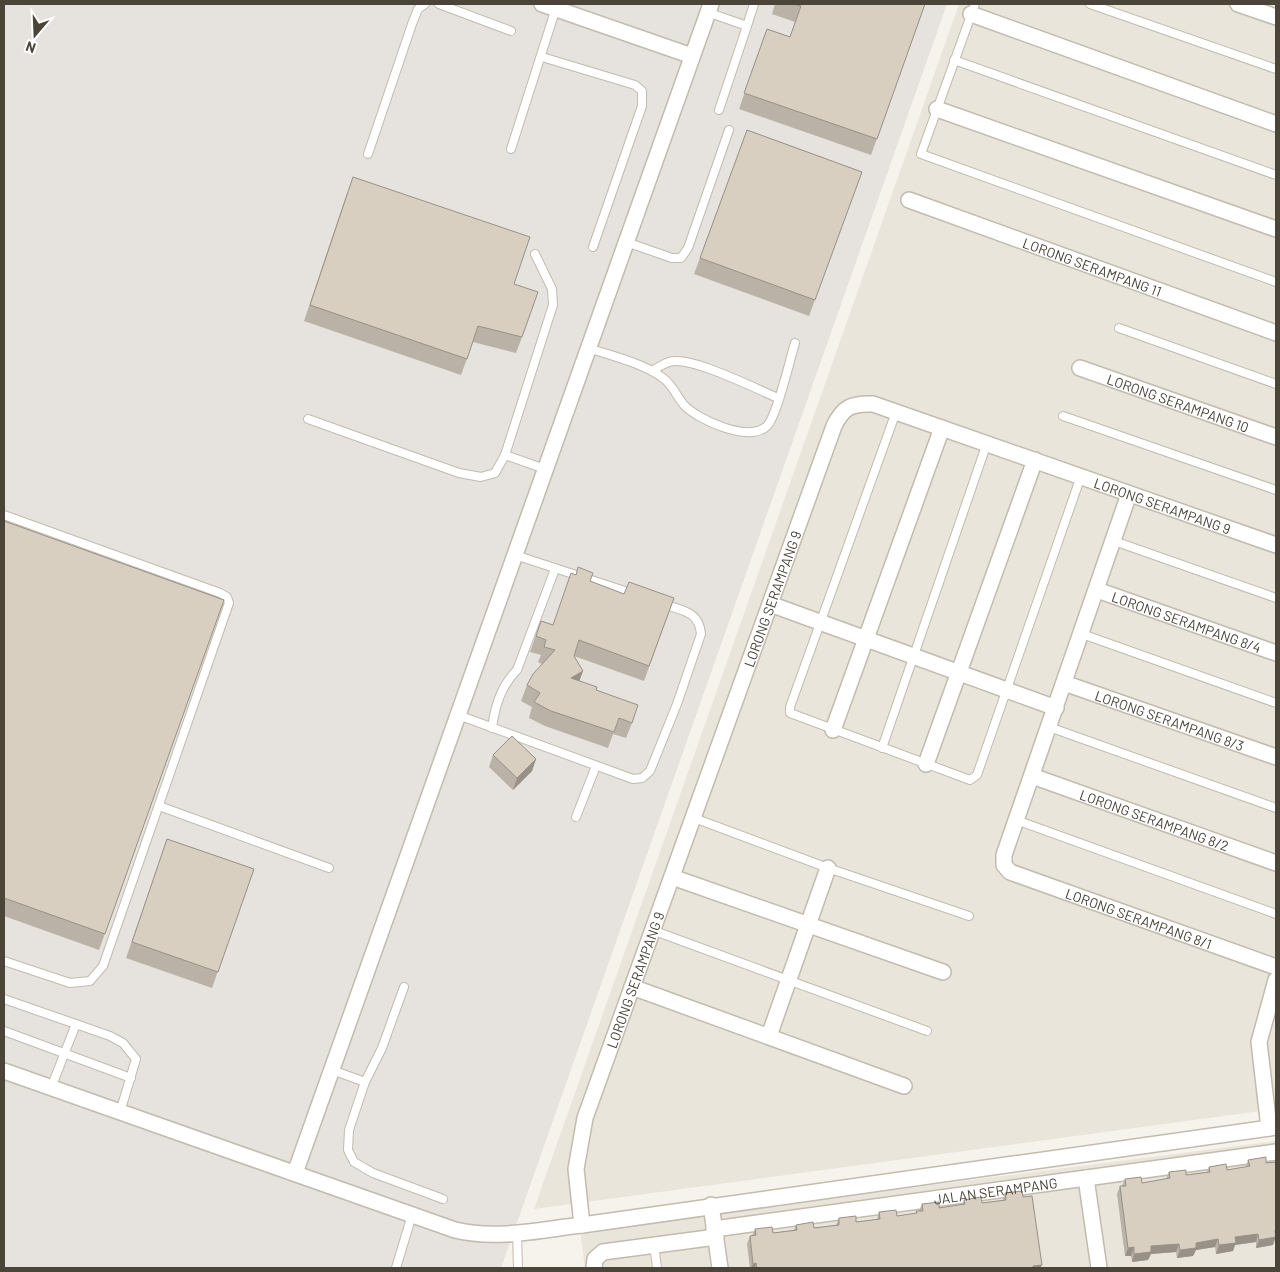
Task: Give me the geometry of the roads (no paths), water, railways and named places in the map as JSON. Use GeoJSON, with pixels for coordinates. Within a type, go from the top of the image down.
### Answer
{"type":"FeatureCollection","features":[{"type":"Feature","properties":{"kind":"street"},"geometry":{"type":"LineString","coordinates":[[542,4],[556,6],[692,56]]}},
{"type":"Feature","properties":{"kind":"street"},"geometry":{"type":"LineString","coordinates":[[1238,4],[1276,17]]}},
{"type":"Feature","properties":{"kind":"street"},"geometry":{"type":"LineString","coordinates":[[295,1173],[709,8]]}},
{"type":"Feature","properties":{"kind":"street"},"geometry":{"type":"LineString","coordinates":[[973,9],[1276,124]]}},
{"type":"Feature","properties":{"kind":"street"},"geometry":{"type":"LineString","coordinates":[[937,109],[1276,229]]}},
{"type":"Feature","properties":{"kind":"street","name":"LORONG SERAMPANG 11"},"geometry":{"type":"LineString","coordinates":[[909,200],[1276,332]]}},
{"type":"Feature","properties":{"kind":"street","name":"LORONG SERAMPANG 10"},"geometry":{"type":"LineString","coordinates":[[1080,368],[1276,437]]}},
{"type":"Feature","properties":{"kind":"street","name":"LORONG SERAMPANG 9"},"geometry":{"type":"LineString","coordinates":[[582,1225],[576,1169],[585,1118],[651,930],[694,818],[770,604],[840,415],[846,408],[862,404],[873,404],[1276,545]]}},
{"type":"Feature","properties":{"kind":"street"},"geometry":{"type":"LineString","coordinates":[[833,730],[942,428]]}},
{"type":"Feature","properties":{"kind":"street"},"geometry":{"type":"LineString","coordinates":[[926,764],[1035,460]]}},
{"type":"Feature","properties":{"kind":"street"},"geometry":{"type":"LineString","coordinates":[[1016,820],[1129,494]]}},
{"type":"Feature","properties":{"kind":"street","name":"LORONG SERAMPANG 8/4"},"geometry":{"type":"LineString","coordinates":[[1097,590],[1276,652]]}},
{"type":"Feature","properties":{"kind":"street"},"geometry":{"type":"LineString","coordinates":[[770,604],[1056,708]]}},
{"type":"Feature","properties":{"kind":"street","name":"LORONG SERAMPANG 8/3"},"geometry":{"type":"LineString","coordinates":[[1064,682],[1276,757]]}},
{"type":"Feature","properties":{"kind":"street","name":"LORONG SERAMPANG 8/2"},"geometry":{"type":"LineString","coordinates":[[1032,776],[1276,862]]}},
{"type":"Feature","properties":{"kind":"street","name":"LORONG SERAMPANG 8/1"},"geometry":{"type":"LineString","coordinates":[[1016,820],[1004,855],[1004,865],[1010,872],[1276,967]]}},
{"type":"Feature","properties":{"kind":"street"},"geometry":{"type":"LineString","coordinates":[[769,1036],[790,981],[828,868]]}},
{"type":"Feature","properties":{"kind":"street"},"geometry":{"type":"LineString","coordinates":[[672,877],[943,972]]}},
{"type":"Feature","properties":{"kind":"street"},"geometry":{"type":"LineString","coordinates":[[4,1071],[412,1215],[477,1235],[518,1233],[1272,1128],[1259,1042],[1276,980]]}},
{"type":"Feature","properties":{"kind":"street"},"geometry":{"type":"LineString","coordinates":[[632,987],[904,1086]]}},
{"type":"Feature","properties":{"kind":"street","name":"JALAN SERAMPANG"},"geometry":{"type":"LineString","coordinates":[[594,1268],[595,1259],[603,1252],[715,1233],[1276,1152]]}},
{"type":"Feature","properties":{"kind":"street"},"geometry":{"type":"LineString","coordinates":[[1086,1178],[1099,1268]]}},
{"type":"Feature","properties":{"kind":"street"},"geometry":{"type":"LineString","coordinates":[[711,1206],[720,1268]]}},
{"type":"Feature","properties":{"kind":"lane"},"geometry":{"type":"LineString","coordinates":[[368,154],[412,24],[418,10],[425,4]]}},
{"type":"Feature","properties":{"kind":"lane"},"geometry":{"type":"LineString","coordinates":[[438,4],[511,31]]}},
{"type":"Feature","properties":{"kind":"lane"},"geometry":{"type":"LineString","coordinates":[[719,110],[754,4]]}},
{"type":"Feature","properties":{"kind":"lane"},"geometry":{"type":"LineString","coordinates":[[1090,4],[1276,69]]}},
{"type":"Feature","properties":{"kind":"lane"},"geometry":{"type":"LineString","coordinates":[[511,149],[542,57],[556,6]]}},
{"type":"Feature","properties":{"kind":"lane"},"geometry":{"type":"LineString","coordinates":[[709,8],[747,26]]}},
{"type":"Feature","properties":{"kind":"lane"},"geometry":{"type":"LineString","coordinates":[[973,9],[921,154],[1276,282]]}},
{"type":"Feature","properties":{"kind":"lane"},"geometry":{"type":"LineString","coordinates":[[542,57],[635,85],[642,91],[642,106],[593,247]]}},
{"type":"Feature","properties":{"kind":"lane"},"geometry":{"type":"LineString","coordinates":[[954,60],[1276,175]]}},
{"type":"Feature","properties":{"kind":"lane"},"geometry":{"type":"LineString","coordinates":[[626,242],[672,258],[681,258],[688,248],[729,130]]}},
{"type":"Feature","properties":{"kind":"lane"},"geometry":{"type":"LineString","coordinates":[[308,420],[459,473],[481,476],[495,473],[505,455],[553,305],[552,289],[535,254]]}},
{"type":"Feature","properties":{"kind":"lane"},"geometry":{"type":"LineString","coordinates":[[1118,328],[1276,384]]}},
{"type":"Feature","properties":{"kind":"lane"},"geometry":{"type":"LineString","coordinates":[[588,348],[652,371],[671,385],[682,403],[692,412],[742,432],[756,433],[768,425],[795,342]]}},
{"type":"Feature","properties":{"kind":"lane"},"geometry":{"type":"LineString","coordinates":[[652,371],[670,362],[685,362],[710,369],[778,398]]}},
{"type":"Feature","properties":{"kind":"lane"},"geometry":{"type":"LineString","coordinates":[[896,412],[790,707],[790,713],[926,764],[974,779],[1008,690],[1081,476]]}},
{"type":"Feature","properties":{"kind":"lane"},"geometry":{"type":"LineString","coordinates":[[1063,416],[1276,490]]}},
{"type":"Feature","properties":{"kind":"lane"},"geometry":{"type":"LineString","coordinates":[[882,748],[987,443]]}},
{"type":"Feature","properties":{"kind":"lane"},"geometry":{"type":"LineString","coordinates":[[505,455],[545,469]]}},
{"type":"Feature","properties":{"kind":"lane"},"geometry":{"type":"LineString","coordinates":[[4,515],[220,593],[227,597],[228,603],[103,966],[90,981],[70,983],[4,960]]}},
{"type":"Feature","properties":{"kind":"lane"},"geometry":{"type":"LineString","coordinates":[[1114,541],[1276,598]]}},
{"type":"Feature","properties":{"kind":"lane"},"geometry":{"type":"LineString","coordinates":[[514,555],[555,569],[592,578],[638,595]]}},
{"type":"Feature","properties":{"kind":"lane"},"geometry":{"type":"LineString","coordinates":[[492,728],[495,706],[507,680],[516,670],[555,569]]}},
{"type":"Feature","properties":{"kind":"lane"},"geometry":{"type":"LineString","coordinates":[[458,715],[633,779],[642,778],[650,771],[677,704],[701,634],[700,623],[695,615],[648,598]]}},
{"type":"Feature","properties":{"kind":"lane"},"geometry":{"type":"LineString","coordinates":[[1082,634],[1276,703]]}},
{"type":"Feature","properties":{"kind":"lane"},"geometry":{"type":"LineString","coordinates":[[1049,727],[1276,808]]}},
{"type":"Feature","properties":{"kind":"lane"},"geometry":{"type":"LineString","coordinates":[[576,817],[596,766]]}},
{"type":"Feature","properties":{"kind":"lane"},"geometry":{"type":"LineString","coordinates":[[159,806],[329,868]]}},
{"type":"Feature","properties":{"kind":"lane"},"geometry":{"type":"LineString","coordinates":[[694,818],[828,868],[969,916]]}},
{"type":"Feature","properties":{"kind":"lane"},"geometry":{"type":"LineString","coordinates":[[1016,820],[1276,914]]}},
{"type":"Feature","properties":{"kind":"lane"},"geometry":{"type":"LineString","coordinates":[[651,930],[927,1031]]}},
{"type":"Feature","properties":{"kind":"lane"},"geometry":{"type":"LineString","coordinates":[[404,987],[382,1048],[365,1082],[350,1130],[348,1150],[354,1162],[373,1173],[443,1199]]}},
{"type":"Feature","properties":{"kind":"lane"},"geometry":{"type":"LineString","coordinates":[[4,999],[124,1043],[136,1059],[120,1112]]}},
{"type":"Feature","properties":{"kind":"lane"},"geometry":{"type":"LineString","coordinates":[[51,1088],[76,1024]]}},
{"type":"Feature","properties":{"kind":"lane"},"geometry":{"type":"LineString","coordinates":[[4,1031],[131,1078]]}},
{"type":"Feature","properties":{"kind":"lane"},"geometry":{"type":"LineString","coordinates":[[332,1070],[365,1082]]}},
{"type":"Feature","properties":{"kind":"lane"},"geometry":{"type":"LineString","coordinates":[[396,1268],[412,1215]]}},
{"type":"Feature","properties":{"kind":"lane"},"geometry":{"type":"LineString","coordinates":[[518,1233],[518,1268]]}},
{"type":"Feature","properties":{"kind":"lane"},"geometry":{"type":"LineString","coordinates":[[654,1244],[657,1268]]}}]}
